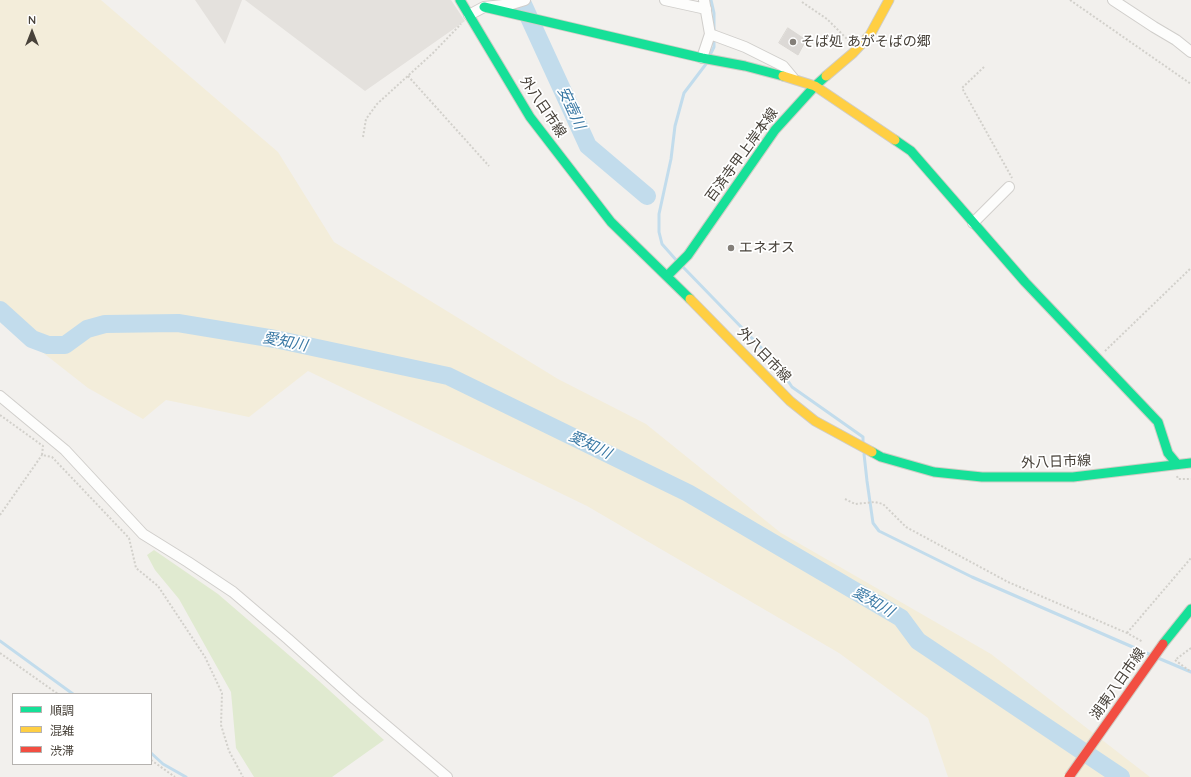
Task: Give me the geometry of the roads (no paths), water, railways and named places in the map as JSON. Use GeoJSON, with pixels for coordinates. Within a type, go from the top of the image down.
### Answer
{"type":"FeatureCollection","features":[{"type":"Feature","properties":{"kind":"main road","name":"外八日市線"},"geometry":{"type":"LineString","coordinates":[[460,0],[494,59],[535,123],[611,222],[667,276],[790,401],[815,421],[881,457],[934,472],[982,477],[1073,477],[1191,463]]}},
{"type":"Feature","properties":{"kind":"main road","name":"百済寺甲上岸本線"},"geometry":{"type":"LineString","coordinates":[[667,276],[688,255],[775,130],[815,86],[870,35],[889,0]]}},
{"type":"Feature","properties":{"kind":"main road"},"geometry":{"type":"LineString","coordinates":[[481,4],[702,58],[745,66],[793,78],[815,86],[911,151],[1025,282],[1158,422],[1168,453],[1177,464]]}},
{"type":"Feature","properties":{"kind":"main road","name":"湖東八日市線"},"geometry":{"type":"LineString","coordinates":[[1069,777],[1163,644],[1191,609]]}},
{"type":"Feature","properties":{"kind":"street"},"geometry":{"type":"LineString","coordinates":[[469,15],[481,4],[512,4],[524,0]]}},
{"type":"Feature","properties":{"kind":"street"},"geometry":{"type":"LineString","coordinates":[[665,0],[705,5],[710,34],[702,58]]}},
{"type":"Feature","properties":{"kind":"street"},"geometry":{"type":"LineString","coordinates":[[1113,0],[1176,40],[1191,52]]}},
{"type":"Feature","properties":{"kind":"street"},"geometry":{"type":"LineString","coordinates":[[710,34],[745,47],[783,66],[793,78]]}},
{"type":"Feature","properties":{"kind":"street"},"geometry":{"type":"LineString","coordinates":[[973,223],[1009,187]]}},
{"type":"Feature","properties":{"kind":"street"},"geometry":{"type":"LineString","coordinates":[[0,396],[65,450],[143,534],[233,592],[447,777]]}},
{"type":"Feature","properties":{"kind":"waterway","name":"安壺川"},"geometry":{"type":"LineString","coordinates":[[521,0],[588,146],[647,196]]}},
{"type":"Feature","properties":{"kind":"waterway"},"geometry":{"type":"LineString","coordinates":[[711,0],[714,13],[714,31]]}},
{"type":"Feature","properties":{"kind":"waterway"},"geometry":{"type":"LineString","coordinates":[[710,55],[714,47],[714,37]]}},
{"type":"Feature","properties":{"kind":"waterway"},"geometry":{"type":"LineString","coordinates":[[677,261],[662,244],[659,232],[659,214],[671,159],[675,126],[684,93],[706,64]]}},
{"type":"Feature","properties":{"kind":"waterway"},"geometry":{"type":"LineString","coordinates":[[683,267],[776,363],[792,387],[863,437],[863,442]]}},
{"type":"Feature","properties":{"kind":"waterway","name":"愛知川"},"geometry":{"type":"LineString","coordinates":[[0,310],[32,339],[48,345],[65,345],[87,329],[105,324],[178,323],[275,339],[448,376],[688,493],[901,618],[918,641],[1121,777]]}},
{"type":"Feature","properties":{"kind":"waterway"},"geometry":{"type":"LineString","coordinates":[[864,454],[873,523],[879,531],[972,577],[1151,655]]}},
{"type":"Feature","properties":{"kind":"waterway"},"geometry":{"type":"LineString","coordinates":[[0,641],[72,693]]}},
{"type":"Feature","properties":{"kind":"waterway"},"geometry":{"type":"LineString","coordinates":[[1158,658],[1191,672]]}},
{"type":"Feature","properties":{"kind":"waterway"},"geometry":{"type":"LineString","coordinates":[[152,754],[163,764],[186,777]]}},
{"type":"Feature","properties":{"kind":"place","name":"そば処 あがそばの郷"},"geometry":{"type":"Point","coordinates":[793,42]}},
{"type":"Feature","properties":{"kind":"place","name":"エネオス"},"geometry":{"type":"Point","coordinates":[731,248]}}]}
